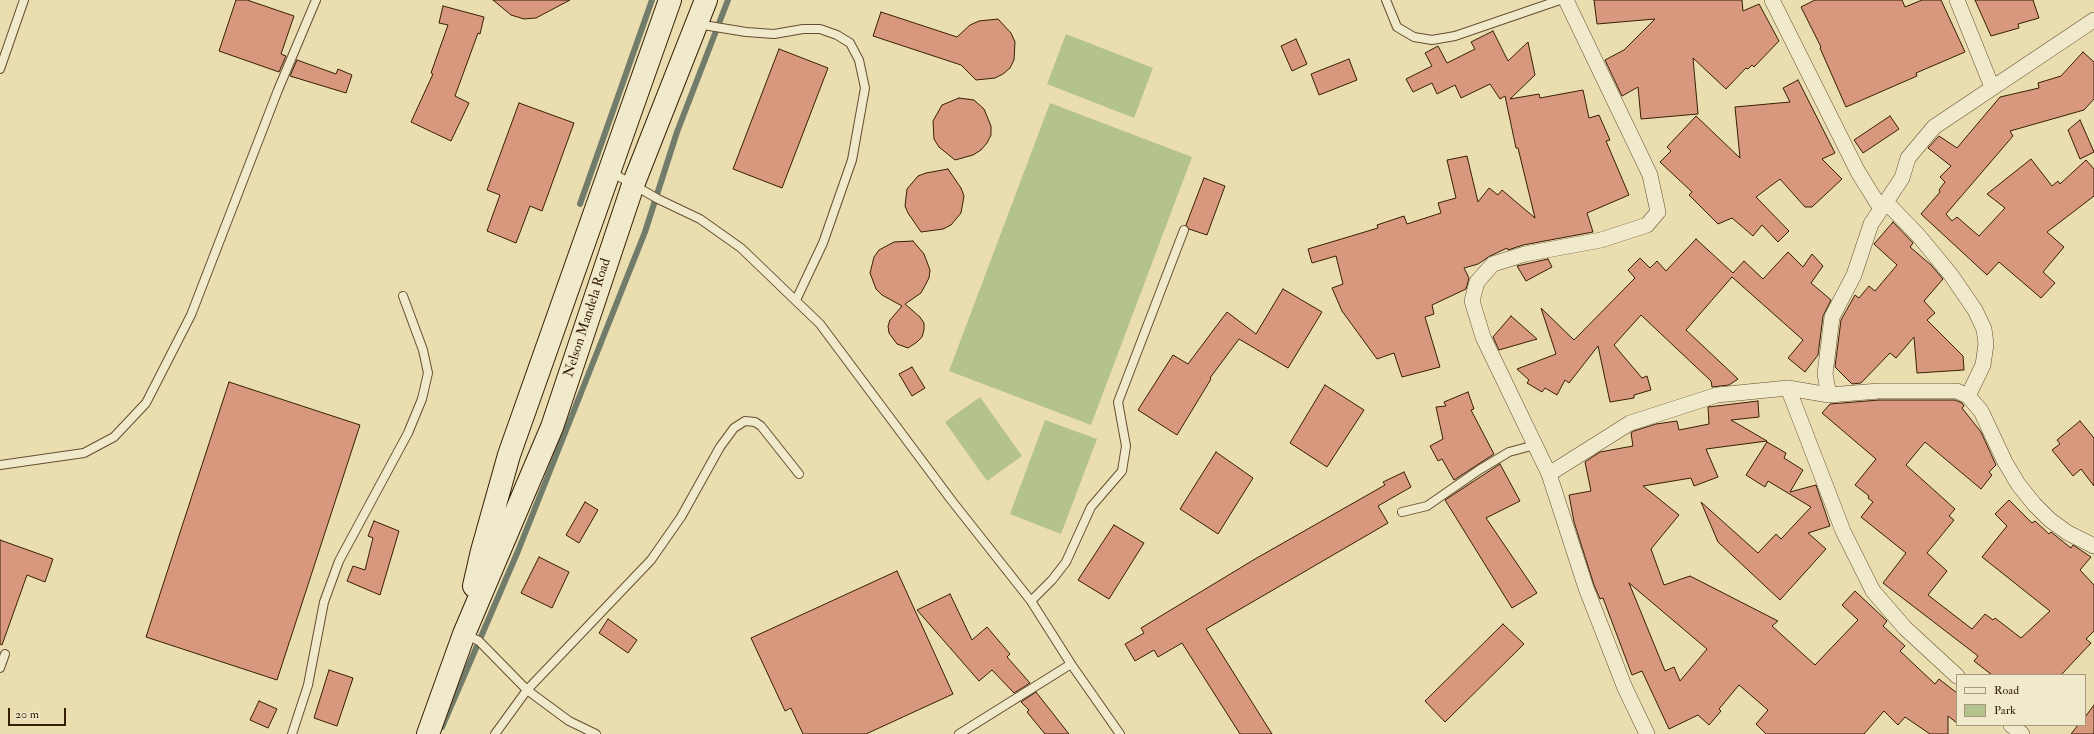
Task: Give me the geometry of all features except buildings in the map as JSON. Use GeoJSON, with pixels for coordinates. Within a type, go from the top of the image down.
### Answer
{"type":"FeatureCollection","features":[{"type":"Feature","properties":{"kind":"main road","name":"Nelson Mandela Road"},"geometry":{"type":"LineString","coordinates":[[464,634],[482,551],[509,455],[670,0]]}},
{"type":"Feature","properties":{"kind":"main road","name":"Nelson Mandela Road"},"geometry":{"type":"LineString","coordinates":[[428,734],[464,634],[552,427],[633,184],[706,0]]}},
{"type":"Feature","properties":{"kind":"street"},"geometry":{"type":"LineString","coordinates":[[1566,0],[1650,176],[1658,212],[1647,225],[1601,240],[1525,254],[1493,264],[1477,282],[1472,300],[1483,337],[1549,474],[1586,588],[1625,688],[1647,734]]}},
{"type":"Feature","properties":{"kind":"street"},"geometry":{"type":"LineString","coordinates":[[1772,0],[1854,166],[1884,205],[1918,235],[1951,275],[1976,310],[1981,322],[1986,344],[1983,365],[1968,396]]}},
{"type":"Feature","properties":{"kind":"street"},"geometry":{"type":"LineString","coordinates":[[1957,0],[1992,87]]}},
{"type":"Feature","properties":{"kind":"street"},"geometry":{"type":"LineString","coordinates":[[1829,395],[1825,374],[1832,317],[1854,275],[1871,224],[1902,178],[1908,158],[1934,127],[2094,20]]}},
{"type":"Feature","properties":{"kind":"street"},"geometry":{"type":"LineString","coordinates":[[1549,474],[1612,432],[1630,423],[1650,415],[1717,395],[1788,388],[1829,395],[1879,390],[1958,391],[1968,396],[1981,411],[2004,462],[2018,484],[2034,504],[2050,520],[2068,533],[2094,546]]}},
{"type":"Feature","properties":{"kind":"street"},"geometry":{"type":"LineString","coordinates":[[1788,388],[1843,531],[1873,591],[1905,628],[1956,675]]}},
{"type":"Feature","properties":{"kind":"street"},"geometry":{"type":"LineString","coordinates":[[2012,726],[2022,734]]}},
{"type":"Feature","properties":{"kind":"lane"},"geometry":{"type":"LineString","coordinates":[[0,69],[24,0]]}},
{"type":"Feature","properties":{"kind":"lane"},"geometry":{"type":"LineString","coordinates":[[0,465],[84,454],[114,437],[146,403],[191,315],[278,90],[316,0]]}},
{"type":"Feature","properties":{"kind":"lane"},"geometry":{"type":"LineString","coordinates":[[1386,0],[1397,27],[1414,37],[1432,40],[1455,36],[1560,0]]}},
{"type":"Feature","properties":{"kind":"lane"},"geometry":{"type":"LineString","coordinates":[[697,24],[746,32],[774,34],[803,29],[820,29],[837,35],[850,43],[859,60],[865,88],[852,160],[823,244],[796,300]]}},
{"type":"Feature","properties":{"kind":"lane"},"geometry":{"type":"LineString","coordinates":[[609,171],[700,219],[741,248],[796,300],[825,330],[952,500],[1030,601],[1071,664],[1120,734]]}},
{"type":"Feature","properties":{"kind":"lane"},"geometry":{"type":"LineString","coordinates":[[1030,601],[1052,580],[1066,562],[1091,506],[1122,472],[1126,446],[1118,402],[1184,230]]}},
{"type":"Feature","properties":{"kind":"lane"},"geometry":{"type":"LineString","coordinates":[[292,734],[308,685],[324,602],[339,561],[405,439],[422,400],[428,374],[423,350],[403,296]]}},
{"type":"Feature","properties":{"kind":"lane"},"geometry":{"type":"LineString","coordinates":[[495,734],[527,690],[651,560],[681,517],[720,447],[734,428],[745,421],[755,422],[761,426],[799,474]]}},
{"type":"Feature","properties":{"kind":"lane"},"geometry":{"type":"LineString","coordinates":[[1402,512],[1427,506],[1479,470],[1509,452],[1535,445]]}},
{"type":"Feature","properties":{"kind":"lane"},"geometry":{"type":"LineString","coordinates":[[464,634],[479,641],[527,690],[569,721],[596,734]]}},
{"type":"Feature","properties":{"kind":"lane"},"geometry":{"type":"LineString","coordinates":[[0,668],[5,654]]}},
{"type":"Feature","properties":{"kind":"lane"},"geometry":{"type":"LineString","coordinates":[[959,734],[1071,664]]}},
{"type":"Feature","properties":{"kind":"green space"},"geometry":{"type":"Polygon","coordinates":[[[1066,34],[1153,68],[1134,118],[1047,84],[1066,34]]]}},
{"type":"Feature","properties":{"kind":"green space"},"geometry":{"type":"Polygon","coordinates":[[[1050,103],[1192,157],[1091,425],[949,371],[1050,103]]]}},
{"type":"Feature","properties":{"kind":"green space"},"geometry":{"type":"Polygon","coordinates":[[[980,397],[1022,456],[987,481],[945,422],[980,397]]]}},
{"type":"Feature","properties":{"kind":"green space"},"geometry":{"type":"Polygon","coordinates":[[[1045,420],[1097,439],[1061,534],[1010,514],[1045,420]]]}},
{"type":"Feature","properties":{"kind":"waterway"},"geometry":{"type":"LineString","coordinates":[[580,204],[652,0]]}},
{"type":"Feature","properties":{"kind":"waterway"},"geometry":{"type":"LineString","coordinates":[[442,727],[518,551],[645,232],[677,132],[728,0]]}}]}
